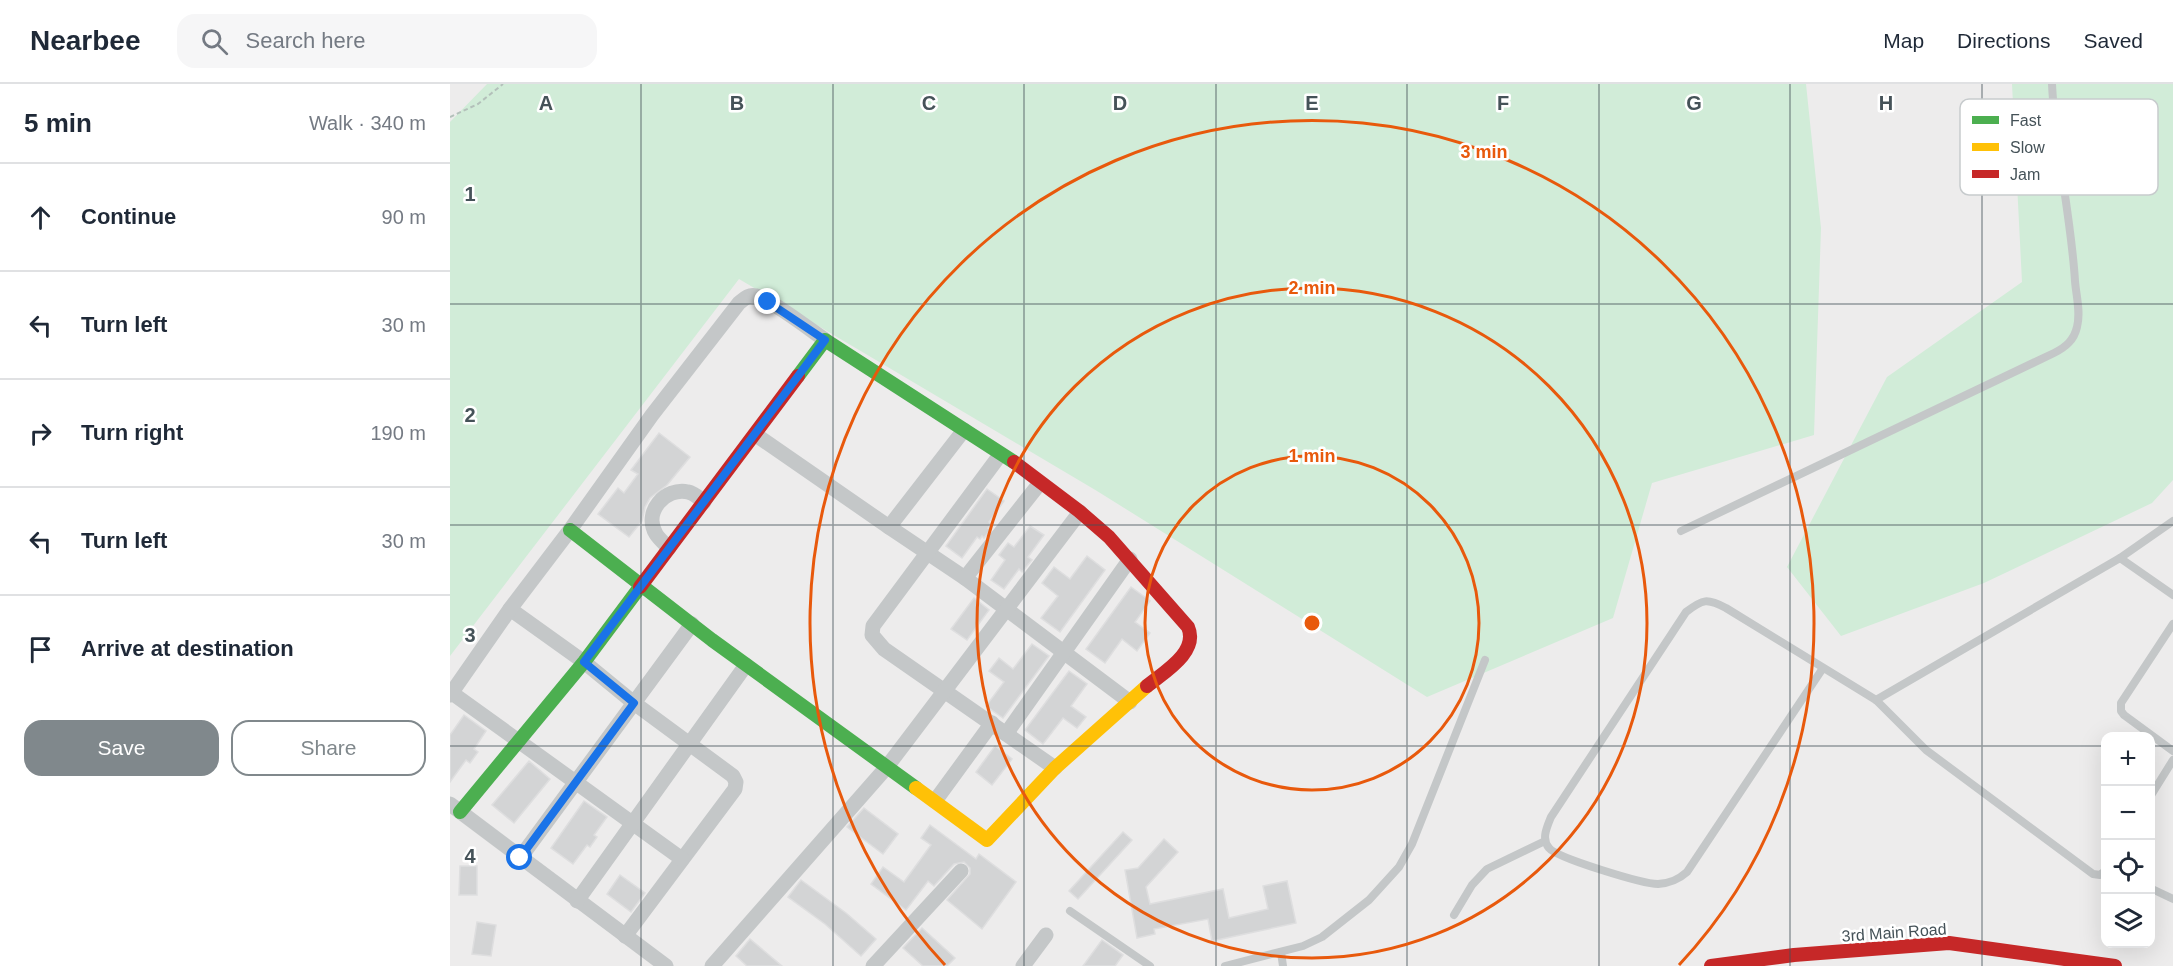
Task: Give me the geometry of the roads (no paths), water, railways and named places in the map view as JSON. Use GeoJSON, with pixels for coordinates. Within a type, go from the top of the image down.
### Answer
{"type":"FeatureCollection","features":[{"type":"Feature","properties":{"kind":"street"},"geometry":{"type":"LineString","coordinates":[[570,530],[746,665],[987,840],[1055,768],[1184,655],[1192,638],[1188,627],[1130,558],[1080,512],[964,430],[768,302],[756,295],[748,296],[739,303],[652,415],[510,609],[451,694],[682,859]]}},
{"type":"Feature","properties":{"kind":"street"},"geometry":{"type":"LineString","coordinates":[[666,966],[576,901],[455,808],[519,741],[584,662],[825,340]]}},
{"type":"Feature","properties":{"kind":"street"},"geometry":{"type":"LineString","coordinates":[[889,527],[964,430]]}},
{"type":"Feature","properties":{"kind":"street"},"geometry":{"type":"LineString","coordinates":[[756,435],[966,578],[1130,702]]}},
{"type":"Feature","properties":{"kind":"street"},"geometry":{"type":"LineString","coordinates":[[1000,455],[873,626],[872,635],[884,648],[1055,768]]}},
{"type":"Feature","properties":{"kind":"street"},"geometry":{"type":"LineString","coordinates":[[966,578],[1040,483]]}},
{"type":"Feature","properties":{"kind":"street"},"geometry":{"type":"LineString","coordinates":[[669,548],[655,534],[652,517],[658,502],[667,494],[690,492],[704,502]]}},
{"type":"Feature","properties":{"kind":"street"},"geometry":{"type":"LineString","coordinates":[[712,966],[886,768],[946,692],[1080,512]]}},
{"type":"Feature","properties":{"kind":"street"},"geometry":{"type":"LineString","coordinates":[[1006,734],[1130,558]]}},
{"type":"Feature","properties":{"kind":"street"},"geometry":{"type":"LineString","coordinates":[[510,609],[584,662],[634,703],[733,776],[736,782],[735,789],[625,936]]}},
{"type":"Feature","properties":{"kind":"street"},"geometry":{"type":"LineString","coordinates":[[520,858],[692,624]]}},
{"type":"Feature","properties":{"kind":"street"},"geometry":{"type":"LineString","coordinates":[[576,901],[746,665]]}},
{"type":"Feature","properties":{"kind":"street"},"geometry":{"type":"LineString","coordinates":[[935,801],[992,723]]}},
{"type":"Feature","properties":{"kind":"street"},"geometry":{"type":"LineString","coordinates":[[873,966],[961,871]]}},
{"type":"Feature","properties":{"kind":"street"},"geometry":{"type":"LineString","coordinates":[[1023,966],[1046,935]]}},
{"type":"Feature","properties":{"kind":"street","name":"3rd Main Road"},"geometry":{"type":"LineString","coordinates":[[1711,966],[1792,961],[1949,944],[2115,966]]}},
{"type":"Feature","properties":{"kind":"lane"},"geometry":{"type":"LineString","coordinates":[[2052,84],[2052,99]]}},
{"type":"Feature","properties":{"kind":"lane"},"geometry":{"type":"LineString","coordinates":[[1681,531],[2054,353],[2071,341],[2078,324],[2078,314],[2074,254],[2065,195]]}},
{"type":"Feature","properties":{"kind":"lane"},"geometry":{"type":"LineString","coordinates":[[1876,700],[2120,558],[2173,521]]}},
{"type":"Feature","properties":{"kind":"lane"},"geometry":{"type":"LineString","coordinates":[[2120,558],[2173,595]]}},
{"type":"Feature","properties":{"kind":"lane"},"geometry":{"type":"LineString","coordinates":[[1823,668],[1687,872],[1678,880],[1655,884],[1635,880],[1561,855],[1549,848],[1545,841],[1546,829],[1551,817],[1686,612],[1705,600],[1713,601],[1726,608],[1876,700],[1926,750],[2093,874],[2101,874]]}},
{"type":"Feature","properties":{"kind":"lane"},"geometry":{"type":"LineString","coordinates":[[2173,624],[2120,707],[2124,715],[2173,751]]}},
{"type":"Feature","properties":{"kind":"lane"},"geometry":{"type":"LineString","coordinates":[[1226,966],[1304,946],[1322,937],[1369,900],[1399,867],[1412,844],[1485,660]]}},
{"type":"Feature","properties":{"kind":"lane"},"geometry":{"type":"LineString","coordinates":[[2155,790],[2173,760]]}},
{"type":"Feature","properties":{"kind":"lane"},"geometry":{"type":"LineString","coordinates":[[1454,915],[1472,885],[1487,869],[1545,841]]}},
{"type":"Feature","properties":{"kind":"lane"},"geometry":{"type":"LineString","coordinates":[[2155,890],[2173,899]]}},
{"type":"Feature","properties":{"kind":"lane"},"geometry":{"type":"LineString","coordinates":[[1070,911],[1150,966]]}},
{"type":"Feature","properties":{"kind":"lane"},"geometry":{"type":"LineString","coordinates":[[1281,952],[1283,966]]}}]}
